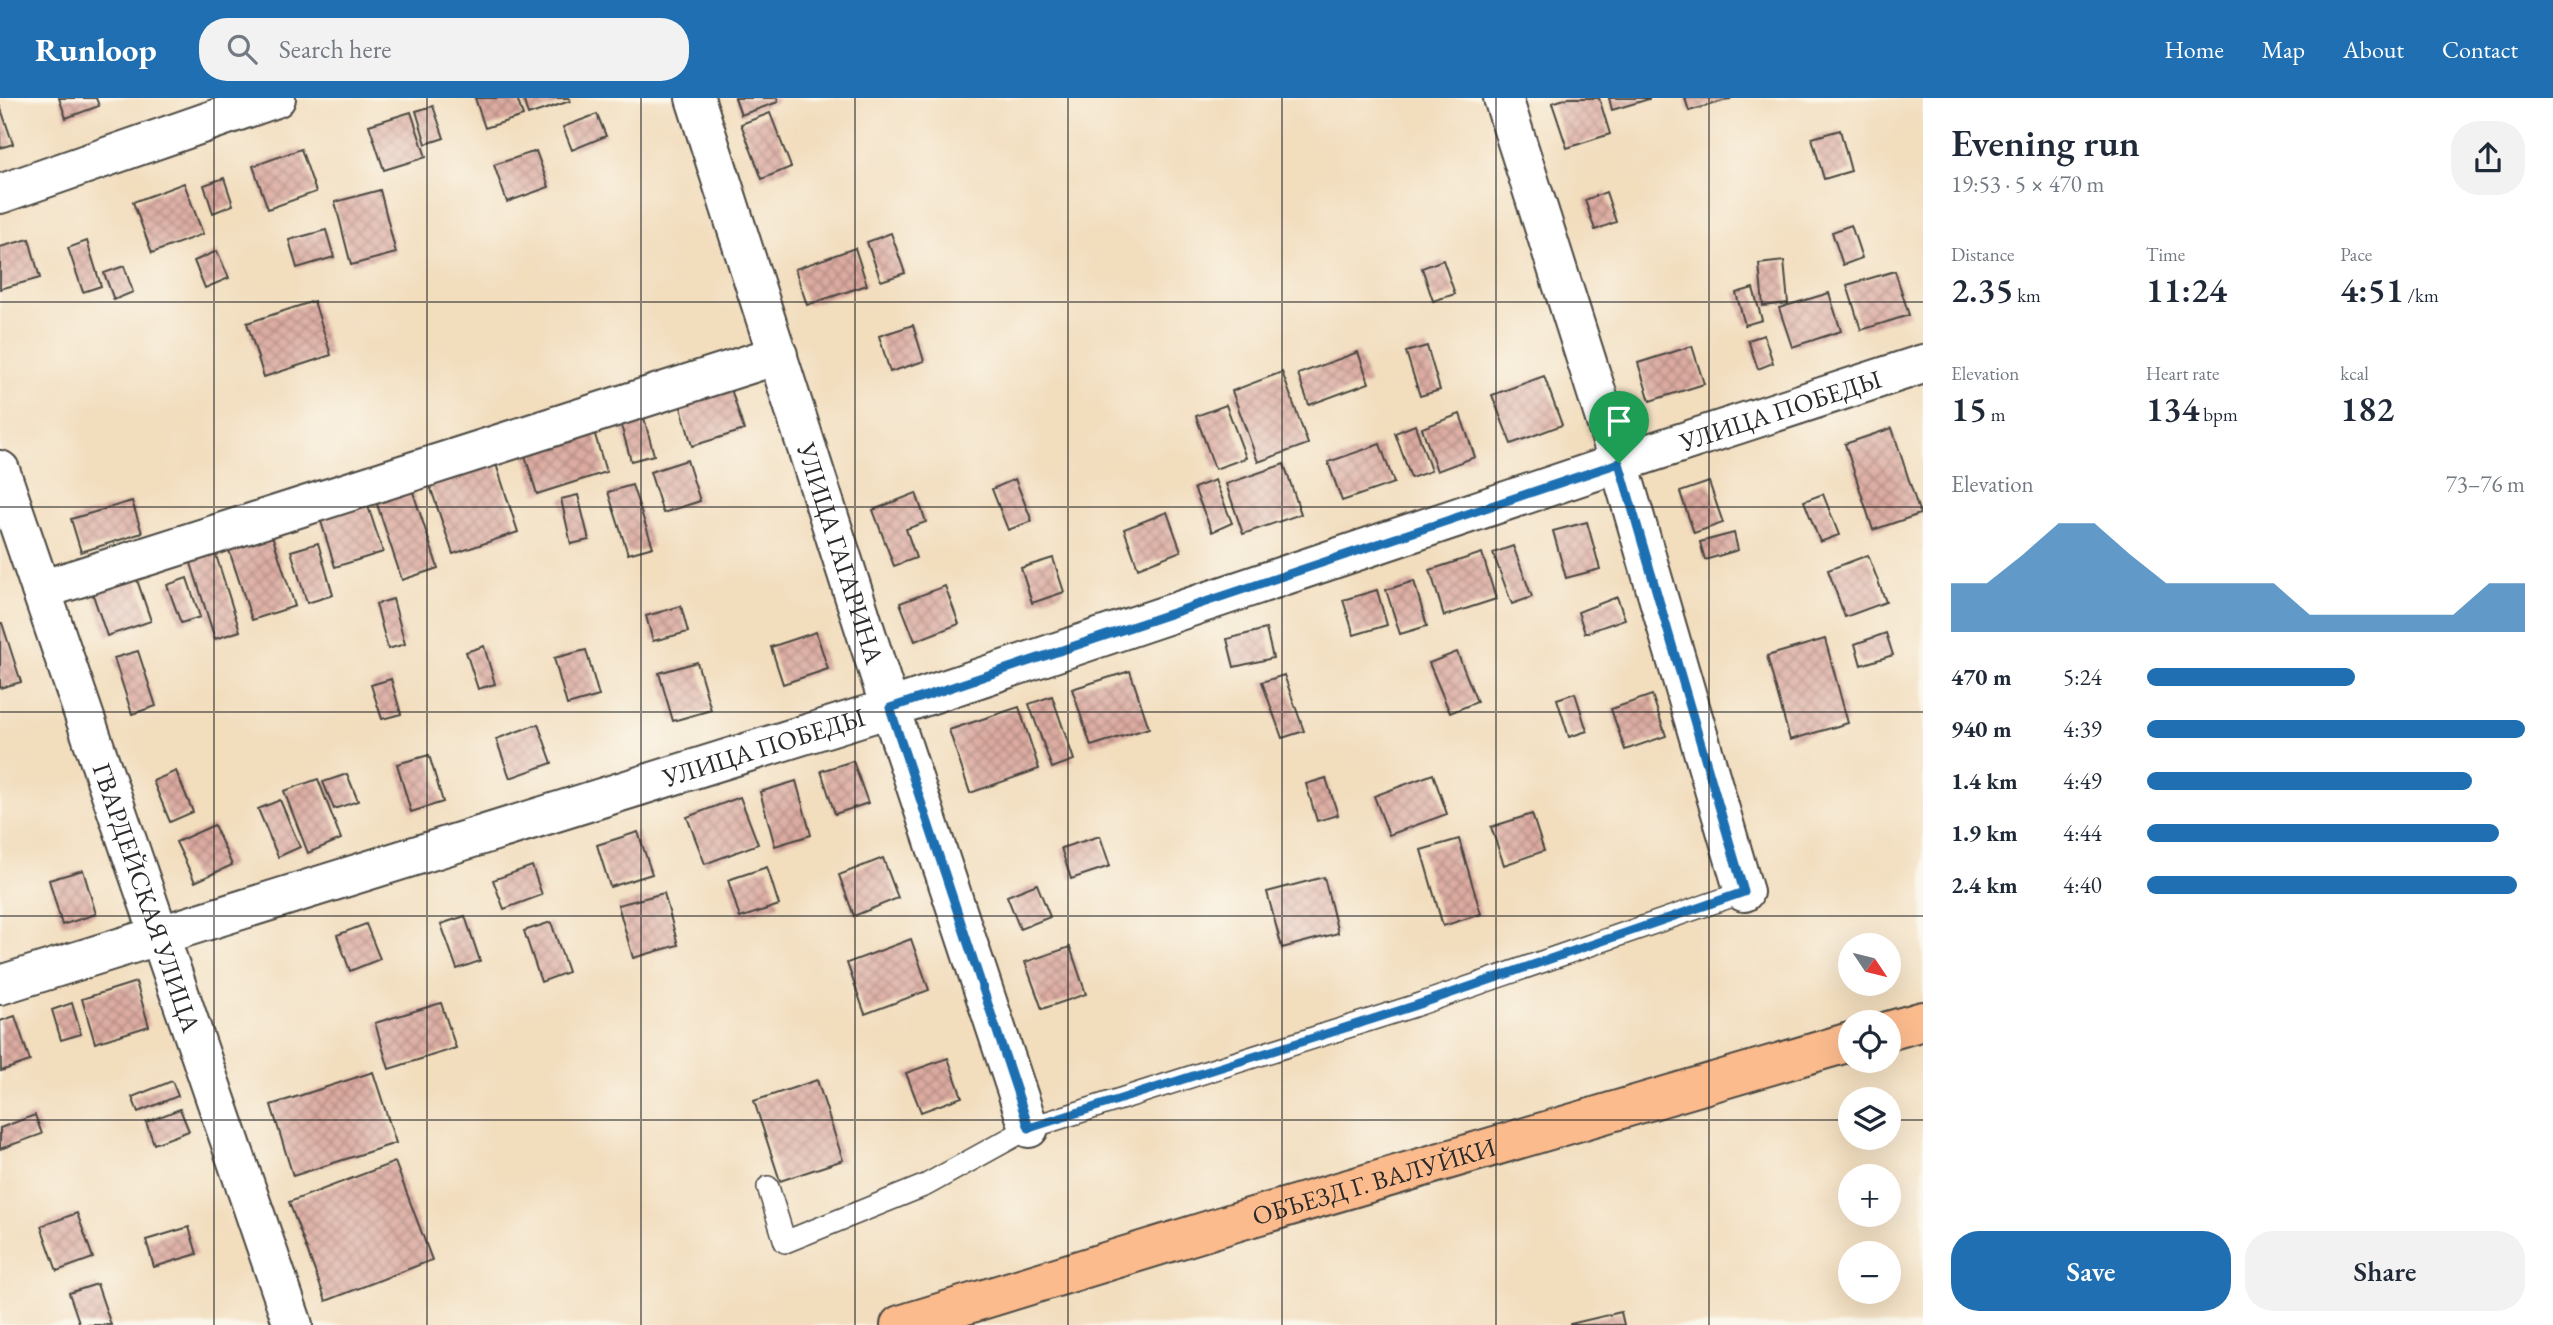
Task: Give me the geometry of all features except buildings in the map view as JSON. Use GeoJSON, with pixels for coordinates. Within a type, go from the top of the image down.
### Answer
{"type":"FeatureCollection","features":[{"type":"Feature","properties":{"kind":"main road"},"geometry":{"type":"LineString","coordinates":[[1901,1027],[1923,1021]]}},
{"type":"Feature","properties":{"kind":"main road","name":"ОБЪЕЗД Г. ВАЛУЙКИ"},"geometry":{"type":"LineString","coordinates":[[900,1325],[1239,1221],[1838,1046]]}},
{"type":"Feature","properties":{"kind":"street"},"geometry":{"type":"LineString","coordinates":[[0,194],[276,98]]}},
{"type":"Feature","properties":{"kind":"street","name":"УЛИЦА ГАГАРИНА"},"geometry":{"type":"LineString","coordinates":[[695,98],[890,708],[1029,1128]]}},
{"type":"Feature","properties":{"kind":"street"},"geometry":{"type":"LineString","coordinates":[[1503,98],[1619,463],[1744,892]]}},
{"type":"Feature","properties":{"kind":"street"},"geometry":{"type":"LineString","coordinates":[[41,590],[778,355]]}},
{"type":"Feature","properties":{"kind":"street","name":"УЛИЦА ПОБЕДЫ"},"geometry":{"type":"LineString","coordinates":[[0,985],[890,708],[1619,463],[1923,364]]}},
{"type":"Feature","properties":{"kind":"street","name":"ГВАРДЕЙСКАЯ УЛИЦА"},"geometry":{"type":"LineString","coordinates":[[0,470],[293,1325]]}},
{"type":"Feature","properties":{"kind":"lane"},"geometry":{"type":"LineString","coordinates":[[768,1187],[785,1242],[926,1185],[1029,1128],[1414,1006],[1744,892]]}},
{"type":"Feature","properties":{"kind":"route"},"geometry":{"type":"LineString","coordinates":[[1619,463],[1744,892],[1414,1006],[1029,1128],[890,708],[1619,463]]}}]}
